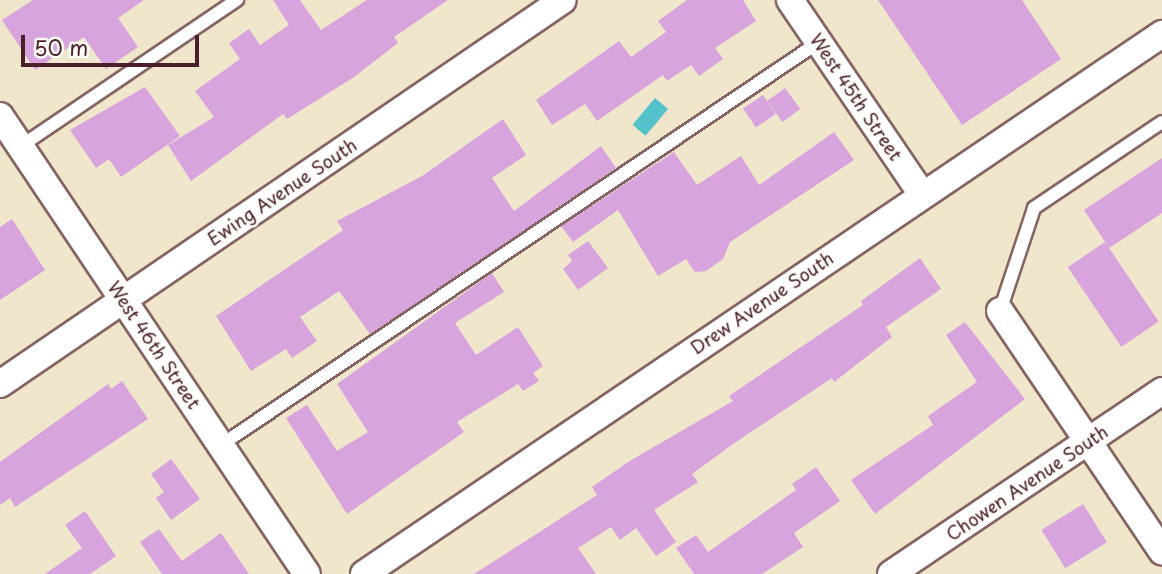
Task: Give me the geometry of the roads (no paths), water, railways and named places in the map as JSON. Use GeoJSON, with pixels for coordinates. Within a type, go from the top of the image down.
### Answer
{"type":"FeatureCollection","features":[{"type":"Feature","properties":{"kind":"street","name":"Ewing Avenue South"},"geometry":{"type":"LineString","coordinates":[[0,384],[564,0]]}},
{"type":"Feature","properties":{"kind":"street","name":"West 45th Street"},"geometry":{"type":"LineString","coordinates":[[790,0],[922,194]]}},
{"type":"Feature","properties":{"kind":"street","name":"Drew Avenue South"},"geometry":{"type":"LineString","coordinates":[[363,574],[1162,34]]}},
{"type":"Feature","properties":{"kind":"street","name":"West 46th Street"},"geometry":{"type":"LineString","coordinates":[[0,116],[307,574]]}},
{"type":"Feature","properties":{"kind":"street"},"geometry":{"type":"LineString","coordinates":[[1000,311],[1162,551]]}},
{"type":"Feature","properties":{"kind":"street","name":"Chowen Avenue South"},"geometry":{"type":"LineString","coordinates":[[891,574],[1162,391]]}},
{"type":"Feature","properties":{"kind":"lane"},"geometry":{"type":"LineString","coordinates":[[20,146],[237,0]]}},
{"type":"Feature","properties":{"kind":"lane"},"geometry":{"type":"LineString","coordinates":[[221,446],[819,42]]}},
{"type":"Feature","properties":{"kind":"lane"},"geometry":{"type":"LineString","coordinates":[[1000,311],[1034,208],[1162,122]]}},
{"type":"Feature","properties":{"kind":"water"},"geometry":{"type":"Polygon","coordinates":[[[655,98],[668,109],[646,136],[633,125],[655,98]]]}}]}
